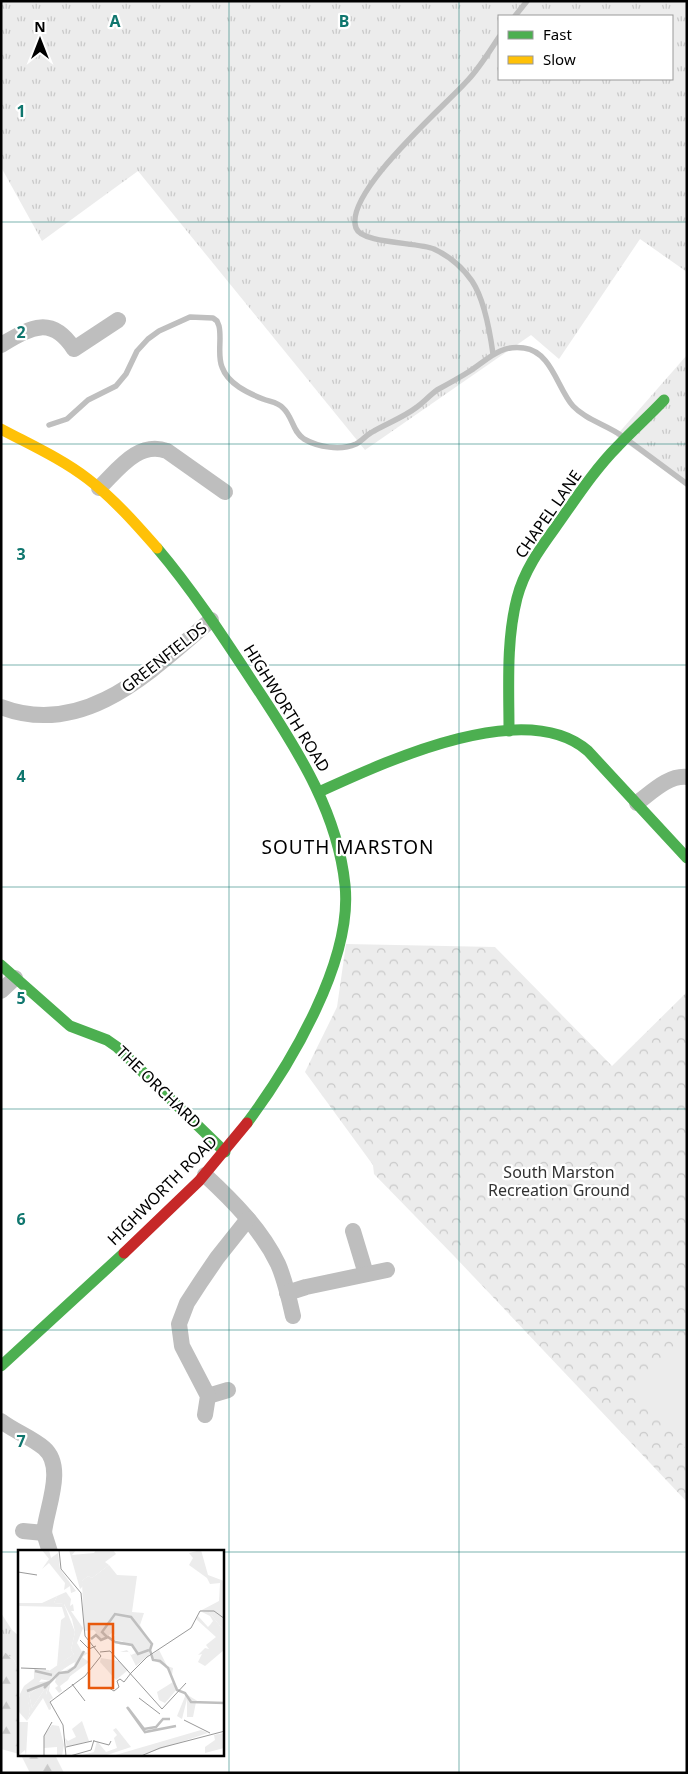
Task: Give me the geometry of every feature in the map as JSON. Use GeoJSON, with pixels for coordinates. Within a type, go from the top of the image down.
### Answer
{"type":"FeatureCollection","features":[{"type":"Feature","properties":{"kind":"street"},"geometry":{"type":"LineString","coordinates":[[1,345],[24,331],[40,327],[58,332],[67,338],[74,349],[118,320]]}},
{"type":"Feature","properties":{"kind":"street","name":"CHAPEL LANE"},"geometry":{"type":"LineString","coordinates":[[509,731],[511,634],[516,604],[523,579],[530,564],[587,485],[618,447],[664,400]]}},
{"type":"Feature","properties":{"kind":"street","name":"HIGHWORTH ROAD"},"geometry":{"type":"LineString","coordinates":[[1,429],[52,455],[99,488],[142,532],[186,585],[302,758],[319,792],[337,845],[345,887],[343,924],[328,981],[296,1047],[258,1108],[226,1152],[205,1175],[78,1296],[1,1366]]}},
{"type":"Feature","properties":{"kind":"street"},"geometry":{"type":"LineString","coordinates":[[99,488],[131,457],[140,452],[157,448],[167,452],[226,492]]}},
{"type":"Feature","properties":{"kind":"street","name":"GREENFIELDS"},"geometry":{"type":"LineString","coordinates":[[1,707],[20,714],[36,716],[68,713],[88,708],[120,692],[148,673],[211,620]]}},
{"type":"Feature","properties":{"kind":"street"},"geometry":{"type":"LineString","coordinates":[[319,792],[349,778],[429,747],[447,742],[509,731],[547,730],[575,741],[596,759],[687,858]]}},
{"type":"Feature","properties":{"kind":"street"},"geometry":{"type":"LineString","coordinates":[[636,803],[672,778],[687,777]]}},
{"type":"Feature","properties":{"kind":"street","name":"THE ORCHARD"},"geometry":{"type":"LineString","coordinates":[[1,965],[70,1026],[107,1040],[117,1047],[226,1152]]}},
{"type":"Feature","properties":{"kind":"street"},"geometry":{"type":"LineString","coordinates":[[1,991],[15,978]]}},
{"type":"Feature","properties":{"kind":"street"},"geometry":{"type":"LineString","coordinates":[[205,1175],[229,1197],[248,1219],[275,1259],[293,1316]]}},
{"type":"Feature","properties":{"kind":"street"},"geometry":{"type":"LineString","coordinates":[[205,1415],[208,1396],[182,1346],[180,1324],[187,1303],[217,1258],[248,1219]]}},
{"type":"Feature","properties":{"kind":"street"},"geometry":{"type":"LineString","coordinates":[[353,1231],[366,1274]]}},
{"type":"Feature","properties":{"kind":"street"},"geometry":{"type":"LineString","coordinates":[[287,1293],[306,1287],[387,1270]]}},
{"type":"Feature","properties":{"kind":"street"},"geometry":{"type":"LineString","coordinates":[[208,1396],[228,1390]]}},
{"type":"Feature","properties":{"kind":"street"},"geometry":{"type":"LineString","coordinates":[[1,1421],[43,1447],[52,1462],[54,1484],[44,1533],[49,1550]]}},
{"type":"Feature","properties":{"kind":"street"},"geometry":{"type":"LineString","coordinates":[[23,1531],[44,1533]]}},
{"type":"Feature","properties":{"kind":"green space"},"geometry":{"type":"Polygon","coordinates":[[[1,1],[687,1],[687,272],[640,239],[559,359],[531,335],[365,450],[138,171],[42,241],[1,167],[1,1]]]}},
{"type":"Feature","properties":{"kind":"green space"},"geometry":{"type":"Polygon","coordinates":[[[687,355],[687,486],[616,436],[687,355]]]}},
{"type":"Feature","properties":{"kind":"green space","name":"South Marston Recreation Ground"},"geometry":{"type":"Polygon","coordinates":[[[346,944],[495,947],[612,1066],[687,992],[687,1502],[374,1174],[373,1165],[305,1072],[337,1007],[346,944]]]}},
{"type":"Feature","properties":{"kind":"green space"},"geometry":{"type":"Polygon","coordinates":[[[687,1345],[687,1450],[635,1389],[687,1345]]]}},
{"type":"Feature","properties":{"kind":"green space"},"geometry":{"type":"Polygon","coordinates":[[[1,1613],[12,1630],[18,1635],[18,1669],[14,1660],[1,1649],[1,1613]]]}},
{"type":"Feature","properties":{"kind":"green space"},"geometry":{"type":"Polygon","coordinates":[[[1,1649],[14,1660],[18,1669],[18,1754],[1,1749],[1,1649]]]}},
{"type":"Feature","properties":{"kind":"green space"},"geometry":{"type":"Polygon","coordinates":[[[22,1756],[56,1756],[64,1773],[30,1773],[22,1756]]]}},
{"type":"Feature","properties":{"kind":"waterway"},"geometry":{"type":"LineString","coordinates":[[516,15],[527,1]]}},
{"type":"Feature","properties":{"kind":"waterway"},"geometry":{"type":"LineString","coordinates":[[493,354],[480,297],[472,281],[464,272],[450,259],[434,249],[379,240],[360,233],[356,228],[356,213],[365,194],[380,173],[398,151],[468,80],[498,38]]}},
{"type":"Feature","properties":{"kind":"waterway"},"geometry":{"type":"LineString","coordinates":[[49,425],[67,419],[88,400],[116,386],[126,374],[137,351],[148,339],[159,331],[190,317],[213,318],[217,321],[220,331],[222,367],[229,378],[245,391],[281,406],[300,436],[316,444],[336,448],[356,444],[371,432],[412,411],[437,390],[495,354],[508,348],[516,347],[533,351],[541,356],[548,363],[567,399],[578,411],[622,436]]}},
{"type":"Feature","properties":{"kind":"waterway"},"geometry":{"type":"LineString","coordinates":[[629,441],[687,484]]}},
{"type":"Feature","properties":{"kind":"traffic: fast"},"geometry":{"type":"LineString","coordinates":[[509,731],[511,631],[513,614],[524,579],[543,544],[593,475],[609,455],[664,400]]}},
{"type":"Feature","properties":{"kind":"traffic: fast"},"geometry":{"type":"LineString","coordinates":[[157,548],[212,620],[290,740],[326,810],[341,859],[345,885],[345,914],[339,946],[329,978],[316,1010],[299,1042],[247,1123]]}},
{"type":"Feature","properties":{"kind":"traffic: fast"},"geometry":{"type":"LineString","coordinates":[[319,792],[417,751],[493,732],[529,730],[561,736],[588,751],[687,858]]}},
{"type":"Feature","properties":{"kind":"traffic: fast"},"geometry":{"type":"LineString","coordinates":[[1,965],[70,1026],[107,1040],[117,1047],[225,1152]]}},
{"type":"Feature","properties":{"kind":"traffic: fast"},"geometry":{"type":"LineString","coordinates":[[1,1366],[124,1253]]}},
{"type":"Feature","properties":{"kind":"traffic: slow"},"geometry":{"type":"LineString","coordinates":[[1,429],[57,459],[88,479],[116,503],[157,548]]}},
{"type":"Feature","properties":{"kind":"traffic: jam"},"geometry":{"type":"LineString","coordinates":[[124,1253],[199,1181],[247,1123]]}},
{"type":"Feature","properties":{"kind":"district","name":"SOUTH MARSTON"},"geometry":{"type":"Point","coordinates":[348,847]}}]}
